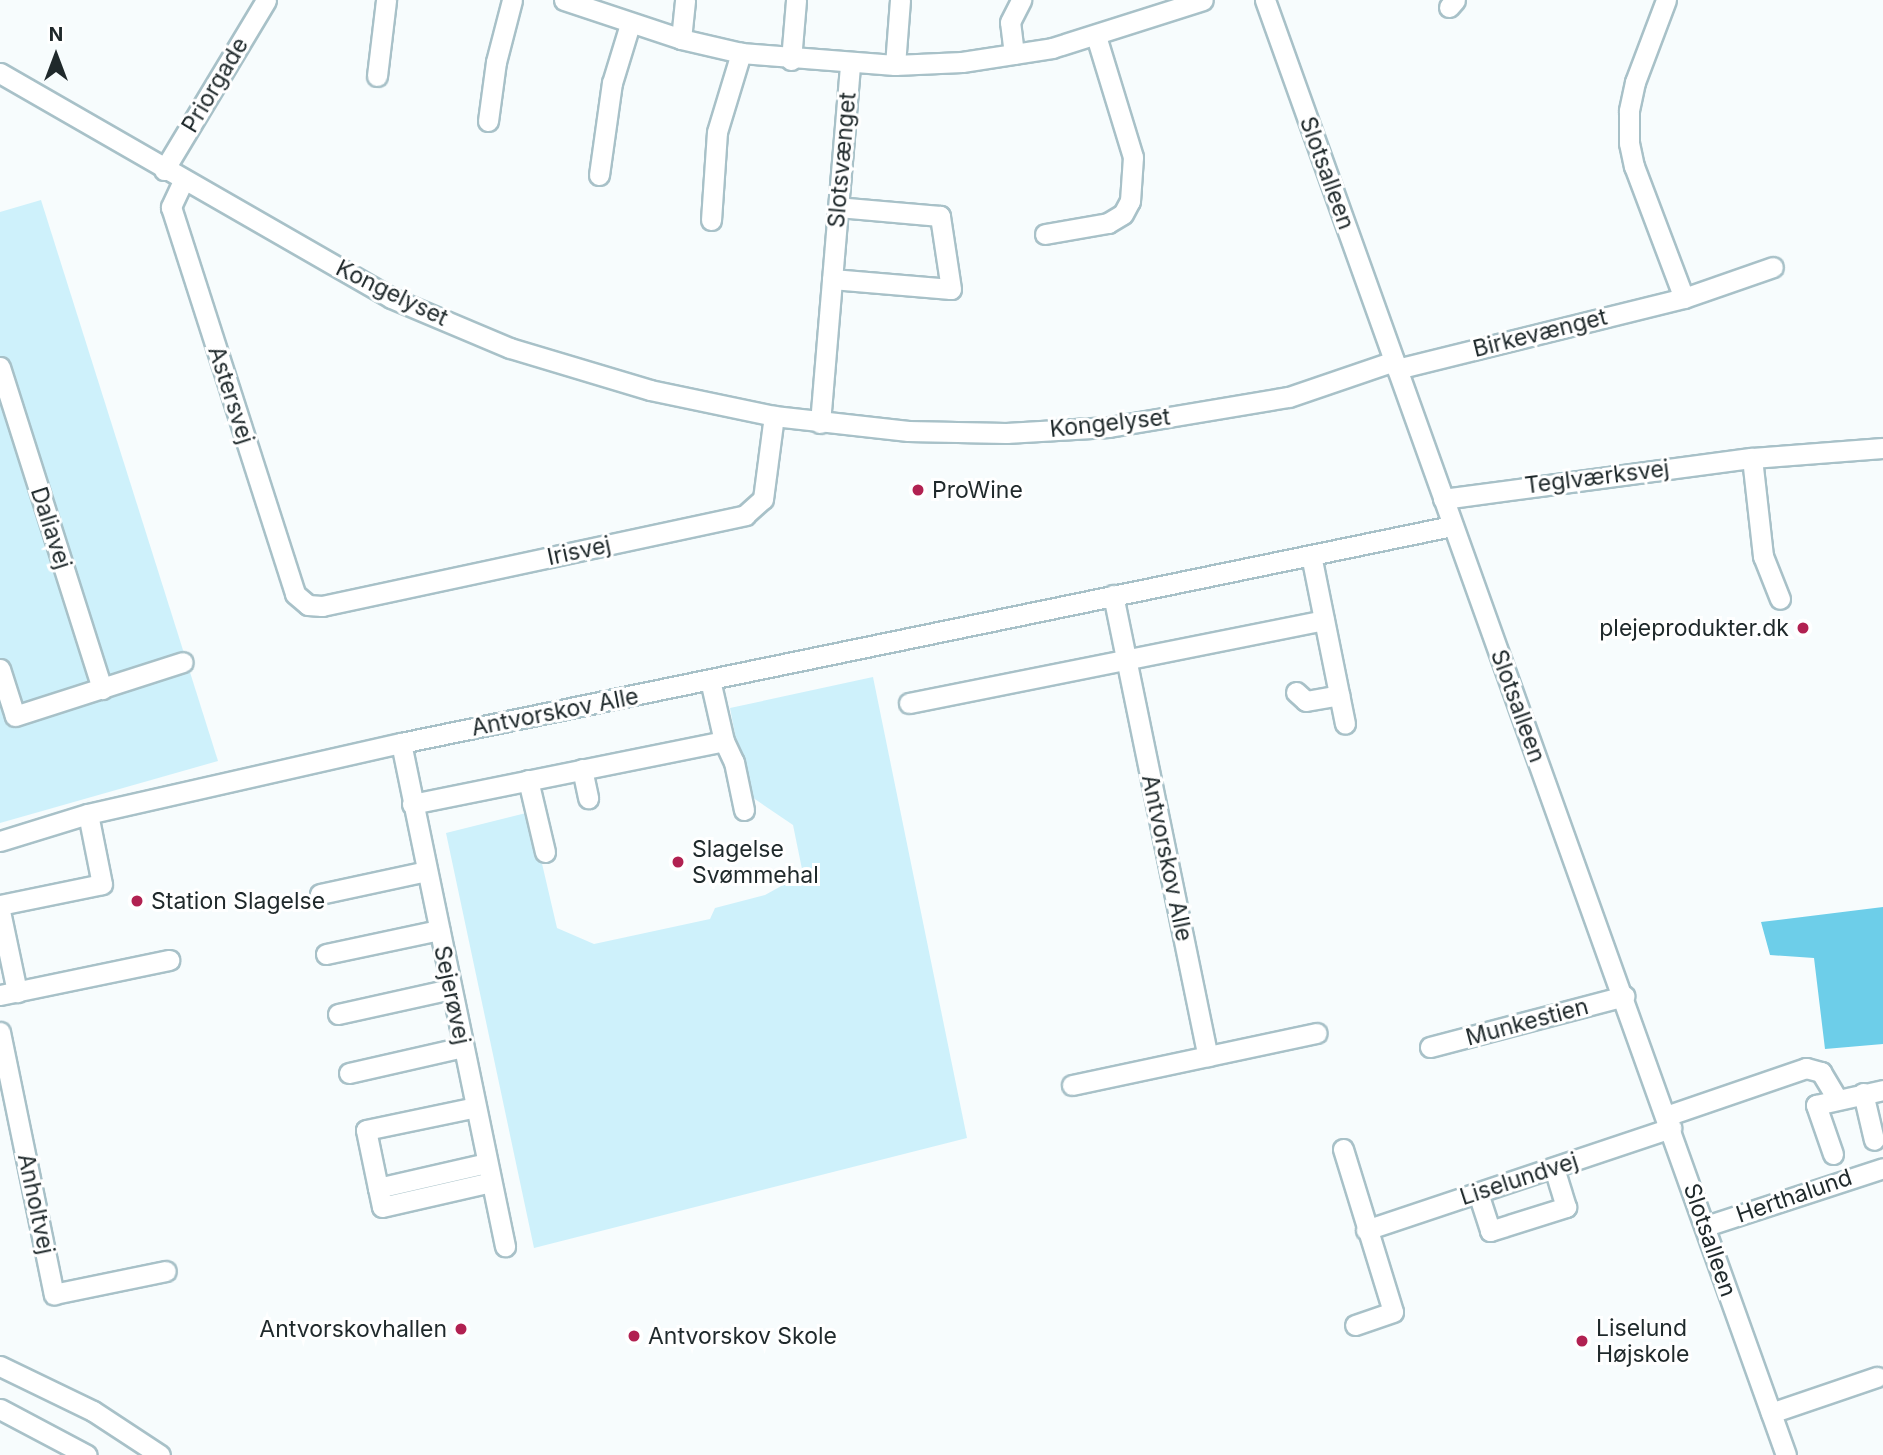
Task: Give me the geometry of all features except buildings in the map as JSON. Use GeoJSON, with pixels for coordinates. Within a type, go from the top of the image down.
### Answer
{"type":"FeatureCollection","features":[{"type":"Feature","properties":{"kind":"street","name":"Priorgade"},"geometry":{"type":"LineString","coordinates":[[164,170],[266,0]]}},
{"type":"Feature","properties":{"kind":"street"},"geometry":{"type":"LineString","coordinates":[[377,76],[386,0]]}},
{"type":"Feature","properties":{"kind":"street"},"geometry":{"type":"LineString","coordinates":[[488,121],[496,62],[512,0]]}},
{"type":"Feature","properties":{"kind":"street","name":"Slotsvænget"},"geometry":{"type":"LineString","coordinates":[[564,0],[630,24],[741,53],[791,60],[895,65],[1014,54],[1096,36],[1203,0]]}},
{"type":"Feature","properties":{"kind":"street"},"geometry":{"type":"LineString","coordinates":[[681,39],[685,0]]}},
{"type":"Feature","properties":{"kind":"street"},"geometry":{"type":"LineString","coordinates":[[791,60],[796,0]]}},
{"type":"Feature","properties":{"kind":"street"},"geometry":{"type":"LineString","coordinates":[[895,65],[900,0]]}},
{"type":"Feature","properties":{"kind":"street"},"geometry":{"type":"LineString","coordinates":[[1014,54],[1010,22],[1021,0]]}},
{"type":"Feature","properties":{"kind":"street","name":"Slotsalleen"},"geometry":{"type":"LineString","coordinates":[[1265,0],[1452,526],[1624,996],[1786,1455]]}},
{"type":"Feature","properties":{"kind":"street"},"geometry":{"type":"LineString","coordinates":[[1666,0],[1635,82],[1629,111],[1629,142],[1634,166],[1684,298]]}},
{"type":"Feature","properties":{"kind":"street"},"geometry":{"type":"LineString","coordinates":[[599,175],[610,94],[630,24]]}},
{"type":"Feature","properties":{"kind":"street"},"geometry":{"type":"LineString","coordinates":[[1045,234],[1108,223],[1123,214],[1130,201],[1133,157],[1096,36]]}},
{"type":"Feature","properties":{"kind":"street"},"geometry":{"type":"LineString","coordinates":[[711,220],[717,132],[741,53]]}},
{"type":"Feature","properties":{"kind":"street","name":"Slotsvænget"},"geometry":{"type":"LineString","coordinates":[[832,279],[850,63]]}},
{"type":"Feature","properties":{"kind":"street","name":"Kongelyset"},"geometry":{"type":"LineString","coordinates":[[0,73],[183,181],[391,298],[510,348],[650,390],[774,416],[820,424],[1006,433],[1109,426],[1289,397],[1395,365]]}},
{"type":"Feature","properties":{"kind":"street","name":"Astersvej"},"geometry":{"type":"LineString","coordinates":[[183,181],[171,207],[295,594],[308,605]]}},
{"type":"Feature","properties":{"kind":"street"},"geometry":{"type":"LineString","coordinates":[[820,424],[832,279],[951,289],[940,216],[838,207]]}},
{"type":"Feature","properties":{"kind":"street","name":"Birkevænget"},"geometry":{"type":"LineString","coordinates":[[1395,365],[1684,298],[1773,267]]}},
{"type":"Feature","properties":{"kind":"street","name":"Daliavej"},"geometry":{"type":"LineString","coordinates":[[0,367],[102,689]]}},
{"type":"Feature","properties":{"kind":"street","name":"Irisvej"},"geometry":{"type":"LineString","coordinates":[[308,605],[322,606],[745,515],[763,499],[774,416]]}},
{"type":"Feature","properties":{"kind":"street","name":"Teglværksvej"},"geometry":{"type":"LineString","coordinates":[[1443,499],[1752,458],[1883,447]]}},
{"type":"Feature","properties":{"kind":"street"},"geometry":{"type":"LineString","coordinates":[[1752,458],[1763,556],[1780,599]]}},
{"type":"Feature","properties":{"kind":"street","name":"Antvorskov Alle"},"geometry":{"type":"LineString","coordinates":[[0,841],[88,814],[401,743],[1452,526]]}},
{"type":"Feature","properties":{"kind":"street"},"geometry":{"type":"LineString","coordinates":[[1311,555],[1345,724]]}},
{"type":"Feature","properties":{"kind":"street","name":"Antvorskov Alle"},"geometry":{"type":"LineString","coordinates":[[1114,595],[1208,1056]]}},
{"type":"Feature","properties":{"kind":"street"},"geometry":{"type":"LineString","coordinates":[[909,703],[1324,621]]}},
{"type":"Feature","properties":{"kind":"street"},"geometry":{"type":"LineString","coordinates":[[0,669],[15,716],[183,663]]}},
{"type":"Feature","properties":{"kind":"street"},"geometry":{"type":"LineString","coordinates":[[710,680],[724,741],[734,762],[744,810]]}},
{"type":"Feature","properties":{"kind":"street"},"geometry":{"type":"LineString","coordinates":[[1296,692],[1306,701],[1339,695]]}},
{"type":"Feature","properties":{"kind":"street"},"geometry":{"type":"LineString","coordinates":[[412,804],[724,741]]}},
{"type":"Feature","properties":{"kind":"street","name":"Sejerøvej"},"geometry":{"type":"LineString","coordinates":[[401,743],[505,1246]]}},
{"type":"Feature","properties":{"kind":"street"},"geometry":{"type":"LineString","coordinates":[[582,769],[588,798]]}},
{"type":"Feature","properties":{"kind":"street"},"geometry":{"type":"LineString","coordinates":[[528,780],[545,852]]}},
{"type":"Feature","properties":{"kind":"street"},"geometry":{"type":"LineString","coordinates":[[0,905],[102,884],[88,814]]}},
{"type":"Feature","properties":{"kind":"street"},"geometry":{"type":"LineString","coordinates":[[320,894],[426,870]]}},
{"type":"Feature","properties":{"kind":"street"},"geometry":{"type":"LineString","coordinates":[[0,911],[9,994],[169,960]]}},
{"type":"Feature","properties":{"kind":"street"},"geometry":{"type":"LineString","coordinates":[[326,954],[439,930]]}},
{"type":"Feature","properties":{"kind":"street"},"geometry":{"type":"LineString","coordinates":[[338,1014],[451,989]]}},
{"type":"Feature","properties":{"kind":"street","name":"Munkestien"},"geometry":{"type":"LineString","coordinates":[[1430,1047],[1624,996]]}},
{"type":"Feature","properties":{"kind":"street","name":"Anholtvej"},"geometry":{"type":"LineString","coordinates":[[0,1032],[54,1294],[166,1271]]}},
{"type":"Feature","properties":{"kind":"street"},"geometry":{"type":"LineString","coordinates":[[1072,1085],[1317,1033]]}},
{"type":"Feature","properties":{"kind":"street"},"geometry":{"type":"LineString","coordinates":[[349,1073],[463,1047]]}},
{"type":"Feature","properties":{"kind":"street","name":"Liselundvej"},"geometry":{"type":"LineString","coordinates":[[1367,1230],[1554,1168],[1806,1068],[1821,1072],[1836,1097]]}},
{"type":"Feature","properties":{"kind":"street"},"geometry":{"type":"LineString","coordinates":[[1833,1154],[1815,1105],[1836,1097],[1873,1092],[1874,1140]]}},
{"type":"Feature","properties":{"kind":"street"},"geometry":{"type":"LineString","coordinates":[[476,1107],[366,1130],[378,1188],[489,1173]]}},
{"type":"Feature","properties":{"kind":"street"},"geometry":{"type":"LineString","coordinates":[[1343,1149],[1393,1312],[1355,1325]]}},
{"type":"Feature","properties":{"kind":"street"},"geometry":{"type":"LineString","coordinates":[[1478,1193],[1490,1231],[1566,1207],[1554,1168]]}},
{"type":"Feature","properties":{"kind":"street","name":"Herthalund"},"geometry":{"type":"LineString","coordinates":[[1706,1226],[1883,1168]]}},
{"type":"Feature","properties":{"kind":"street"},"geometry":{"type":"LineString","coordinates":[[0,1366],[93,1411],[160,1455]]}},
{"type":"Feature","properties":{"kind":"street"},"geometry":{"type":"LineString","coordinates":[[1771,1412],[1877,1377]]}},
{"type":"Feature","properties":{"kind":"street"},"geometry":{"type":"LineString","coordinates":[[0,1409],[88,1455]]}},
{"type":"Feature","properties":{"kind":"shaded area"},"geometry":{"type":"Polygon","coordinates":[[[41,200],[218,761],[0,823],[0,212],[41,200]]]}},
{"type":"Feature","properties":{"kind":"shaded area"},"geometry":{"type":"Polygon","coordinates":[[[873,677],[967,1138],[534,1248],[446,833],[530,812],[557,928],[594,944],[710,919],[715,908],[765,895],[803,874],[793,825],[746,793],[730,708],[873,677]]]}},
{"type":"Feature","properties":{"kind":"shaded area"},"geometry":{"type":"Polygon","coordinates":[[[1883,907],[1883,1044],[1825,1049],[1814,958],[1770,955],[1761,922],[1883,907]]]}},
{"type":"Feature","properties":{"kind":"place","name":"ProWine"},"geometry":{"type":"Point","coordinates":[918,490]}},
{"type":"Feature","properties":{"kind":"place","name":"plejeprodukter.dk"},"geometry":{"type":"Point","coordinates":[1803,628]}},
{"type":"Feature","properties":{"kind":"place","name":"Slagelse Svømmehal"},"geometry":{"type":"Point","coordinates":[678,862]}},
{"type":"Feature","properties":{"kind":"place","name":"Station Slagelse"},"geometry":{"type":"Point","coordinates":[137,901]}},
{"type":"Feature","properties":{"kind":"place","name":"Antvorskovhallen"},"geometry":{"type":"Point","coordinates":[461,1329]}},
{"type":"Feature","properties":{"kind":"place","name":"Antvorskov Skole"},"geometry":{"type":"Point","coordinates":[634,1336]}},
{"type":"Feature","properties":{"kind":"place","name":"Liselund Højskole"},"geometry":{"type":"Point","coordinates":[1582,1341]}}]}
